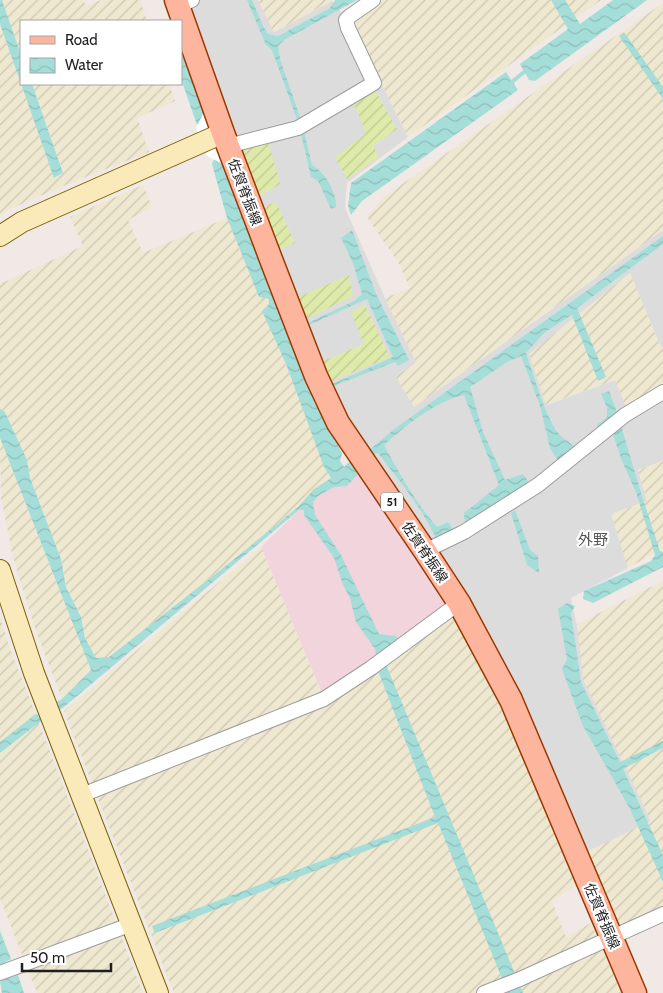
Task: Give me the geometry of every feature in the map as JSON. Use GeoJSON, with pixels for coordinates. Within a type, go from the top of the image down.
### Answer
{"type":"FeatureCollection","features":[{"type":"Feature","properties":{"kind":"main road","name":"佐賀脊振線"},"geometry":{"type":"LineString","coordinates":[[182,2],[217,140],[316,376],[338,422],[356,452],[425,550],[459,603],[511,700],[635,993]]}},
{"type":"Feature","properties":{"kind":"street"},"geometry":{"type":"LineString","coordinates":[[0,236],[31,218],[217,140],[302,126],[374,83],[346,20],[371,1]]}},
{"type":"Feature","properties":{"kind":"street"},"geometry":{"type":"LineString","coordinates":[[425,550],[464,532],[538,485],[625,415],[663,392]]}},
{"type":"Feature","properties":{"kind":"street"},"geometry":{"type":"LineString","coordinates":[[0,570],[34,673],[158,993]]}},
{"type":"Feature","properties":{"kind":"street"},"geometry":{"type":"LineString","coordinates":[[82,795],[324,699],[372,668],[459,603]]}},
{"type":"Feature","properties":{"kind":"street"},"geometry":{"type":"LineString","coordinates":[[484,993],[520,979],[663,914]]}},
{"type":"Feature","properties":{"kind":"street"},"geometry":{"type":"LineString","coordinates":[[0,973],[132,924]]}},
{"type":"Feature","properties":{"kind":"shaded area"},"geometry":{"type":"Polygon","coordinates":[[[2,0],[83,0],[86,6],[101,0],[140,0],[147,20],[20,20],[20,52],[2,0]]]}},
{"type":"Feature","properties":{"kind":"shaded area"},"geometry":{"type":"Polygon","coordinates":[[[183,0],[258,0],[274,32],[332,1],[353,26],[408,137],[347,183],[345,208],[416,362],[414,407],[663,230],[663,347],[661,348],[630,273],[547,405],[615,380],[627,409],[663,388],[663,461],[638,470],[647,501],[611,514],[628,568],[571,598],[588,678],[651,822],[582,854],[516,698],[353,436],[329,382],[183,0]]]}},
{"type":"Feature","properties":{"kind":"shaded area"},"geometry":{"type":"Polygon","coordinates":[[[258,0],[333,0],[274,32],[258,0]]]}},
{"type":"Feature","properties":{"kind":"shaded area"},"geometry":{"type":"Polygon","coordinates":[[[382,0],[601,0],[408,137],[353,26],[356,17],[382,0]]]}},
{"type":"Feature","properties":{"kind":"shaded area"},"geometry":{"type":"Polygon","coordinates":[[[663,3],[663,230],[414,407],[396,377],[416,362],[385,298],[410,288],[398,262],[367,217],[385,196],[663,3]]]}},
{"type":"Feature","properties":{"kind":"shaded area"},"geometry":{"type":"Polygon","coordinates":[[[0,24],[54,178],[63,172],[32,85],[169,85],[175,101],[137,118],[149,152],[63,186],[8,210],[0,216],[0,24]]]}},
{"type":"Feature","properties":{"kind":"shaded area"},"geometry":{"type":"Polygon","coordinates":[[[143,185],[152,207],[128,220],[143,253],[227,218],[259,297],[269,299],[270,304],[263,311],[331,478],[314,489],[298,507],[223,568],[109,657],[96,658],[85,638],[81,617],[66,586],[61,559],[30,478],[27,460],[5,412],[0,409],[0,284],[83,246],[70,217],[143,185]]]}},
{"type":"Feature","properties":{"kind":"shaded area"},"geometry":{"type":"Polygon","coordinates":[[[630,273],[661,348],[663,347],[663,388],[627,409],[615,380],[546,405],[529,354],[630,273]]]}},
{"type":"Feature","properties":{"kind":"shaded area"},"geometry":{"type":"Polygon","coordinates":[[[0,438],[91,670],[62,699],[34,625],[13,557],[1,497],[0,438]]]}},
{"type":"Feature","properties":{"kind":"shaded area"},"geometry":{"type":"Polygon","coordinates":[[[663,461],[663,549],[628,568],[611,514],[647,501],[638,470],[663,461]]]}},
{"type":"Feature","properties":{"kind":"shaded area"},"geometry":{"type":"Polygon","coordinates":[[[359,467],[453,601],[323,696],[261,547],[316,494],[359,467]]]}},
{"type":"Feature","properties":{"kind":"shaded area"},"geometry":{"type":"Polygon","coordinates":[[[261,547],[326,704],[454,616],[503,709],[578,884],[552,901],[566,937],[591,923],[621,993],[174,993],[64,711],[261,547]]]}},
{"type":"Feature","properties":{"kind":"shaded area"},"geometry":{"type":"Polygon","coordinates":[[[663,581],[663,908],[617,929],[582,854],[651,821],[583,679],[577,624],[663,581]]]}},
{"type":"Feature","properties":{"kind":"shaded area"},"geometry":{"type":"Polygon","coordinates":[[[0,617],[8,643],[143,993],[37,993],[0,898],[0,617]]]}},
{"type":"Feature","properties":{"kind":"green space"},"geometry":{"type":"Polygon","coordinates":[[[375,90],[397,129],[373,146],[379,157],[347,179],[335,157],[366,133],[353,101],[375,90]]]}},
{"type":"Feature","properties":{"kind":"green space"},"geometry":{"type":"Polygon","coordinates":[[[268,141],[280,184],[257,197],[239,149],[268,141]]]}},
{"type":"Feature","properties":{"kind":"green space"},"geometry":{"type":"Polygon","coordinates":[[[276,202],[295,243],[279,250],[261,208],[276,202]]]}},
{"type":"Feature","properties":{"kind":"green space"},"geometry":{"type":"Polygon","coordinates":[[[349,275],[353,296],[304,320],[296,298],[349,275]]]}},
{"type":"Feature","properties":{"kind":"green space"},"geometry":{"type":"Polygon","coordinates":[[[365,305],[390,357],[329,382],[321,362],[364,344],[351,312],[365,305]]]}},
{"type":"Feature","properties":{"kind":"water"},"geometry":{"type":"Polygon","coordinates":[[[0,0],[2,0],[20,52],[20,81],[0,24],[0,0]]]}},
{"type":"Feature","properties":{"kind":"water"},"geometry":{"type":"Polygon","coordinates":[[[247,0],[252,0],[268,34],[278,36],[330,8],[335,0],[357,0],[284,40],[278,46],[280,59],[302,123],[312,165],[317,168],[329,183],[336,201],[336,207],[331,209],[318,181],[311,177],[299,125],[272,50],[266,45],[247,0]]]}},
{"type":"Feature","properties":{"kind":"water"},"geometry":{"type":"Polygon","coordinates":[[[551,0],[565,0],[580,24],[613,0],[647,0],[535,81],[529,80],[520,64],[568,29],[551,0]]]}},
{"type":"Feature","properties":{"kind":"water"},"geometry":{"type":"Polygon","coordinates":[[[624,32],[663,87],[663,99],[619,36],[624,32]]]}},
{"type":"Feature","properties":{"kind":"water"},"geometry":{"type":"Polygon","coordinates":[[[182,53],[204,112],[202,116],[225,165],[305,379],[342,453],[340,461],[344,467],[353,458],[358,465],[357,475],[347,486],[334,487],[318,496],[313,502],[315,515],[341,555],[379,634],[396,636],[398,640],[383,651],[387,667],[523,993],[508,993],[438,823],[155,933],[152,926],[435,817],[378,671],[375,649],[356,622],[350,598],[343,585],[334,558],[304,515],[304,510],[299,510],[64,707],[36,725],[0,753],[0,742],[32,717],[62,699],[91,670],[0,438],[0,409],[5,412],[27,460],[30,478],[61,559],[66,587],[81,617],[85,638],[96,658],[109,657],[223,568],[298,507],[314,489],[331,478],[324,467],[286,364],[262,311],[269,304],[269,299],[259,297],[227,218],[212,164],[214,159],[198,123],[197,125],[182,82],[182,53]]]}},
{"type":"Feature","properties":{"kind":"water"},"geometry":{"type":"Polygon","coordinates":[[[506,72],[518,90],[362,201],[351,215],[348,206],[351,183],[506,72]]]}},
{"type":"Feature","properties":{"kind":"water"},"geometry":{"type":"Polygon","coordinates":[[[21,85],[32,85],[63,173],[54,178],[21,85]]]}},
{"type":"Feature","properties":{"kind":"water"},"geometry":{"type":"Polygon","coordinates":[[[352,230],[377,296],[409,360],[398,366],[395,362],[331,387],[330,385],[393,357],[367,299],[309,325],[308,323],[354,301],[362,294],[353,263],[341,238],[352,230]]]}},
{"type":"Feature","properties":{"kind":"water"},"geometry":{"type":"Polygon","coordinates":[[[663,236],[663,244],[577,308],[606,377],[598,381],[572,315],[545,332],[526,353],[549,418],[556,431],[575,449],[559,462],[550,448],[540,406],[521,356],[507,362],[470,387],[483,432],[505,480],[523,474],[530,484],[465,525],[464,513],[499,485],[464,395],[432,408],[384,445],[408,487],[429,518],[437,527],[448,522],[453,529],[436,538],[417,505],[378,453],[366,457],[364,454],[397,427],[663,236]]]}},
{"type":"Feature","properties":{"kind":"water"},"geometry":{"type":"Polygon","coordinates":[[[609,391],[660,551],[663,552],[663,567],[593,603],[583,599],[584,591],[651,561],[655,555],[636,492],[622,461],[609,423],[599,430],[597,425],[607,417],[607,408],[601,394],[609,391]]]}},
{"type":"Feature","properties":{"kind":"water"},"geometry":{"type":"Polygon","coordinates":[[[515,510],[530,550],[538,556],[539,573],[527,565],[511,513],[515,510]]]}},
{"type":"Feature","properties":{"kind":"water"},"geometry":{"type":"Polygon","coordinates":[[[567,603],[575,606],[571,613],[581,682],[620,762],[663,741],[663,748],[623,769],[663,855],[663,882],[630,809],[583,726],[562,669],[567,659],[558,609],[567,603]]]}},
{"type":"Feature","properties":{"kind":"water"},"geometry":{"type":"Polygon","coordinates":[[[0,931],[11,959],[5,962],[10,978],[18,975],[24,993],[2,993],[0,982],[4,980],[0,971],[0,931]]]}},
{"type":"Feature","properties":{"kind":"pier"},"geometry":{"type":"Polygon","coordinates":[[[204,112],[225,165],[207,156],[196,128],[204,112]]]}},
{"type":"Feature","properties":{"kind":"waterway"},"geometry":{"type":"LineString","coordinates":[[512,82],[524,72]]}},
{"type":"Feature","properties":{"kind":"district","name":"外野"},"geometry":{"type":"Point","coordinates":[593,540]}}]}
